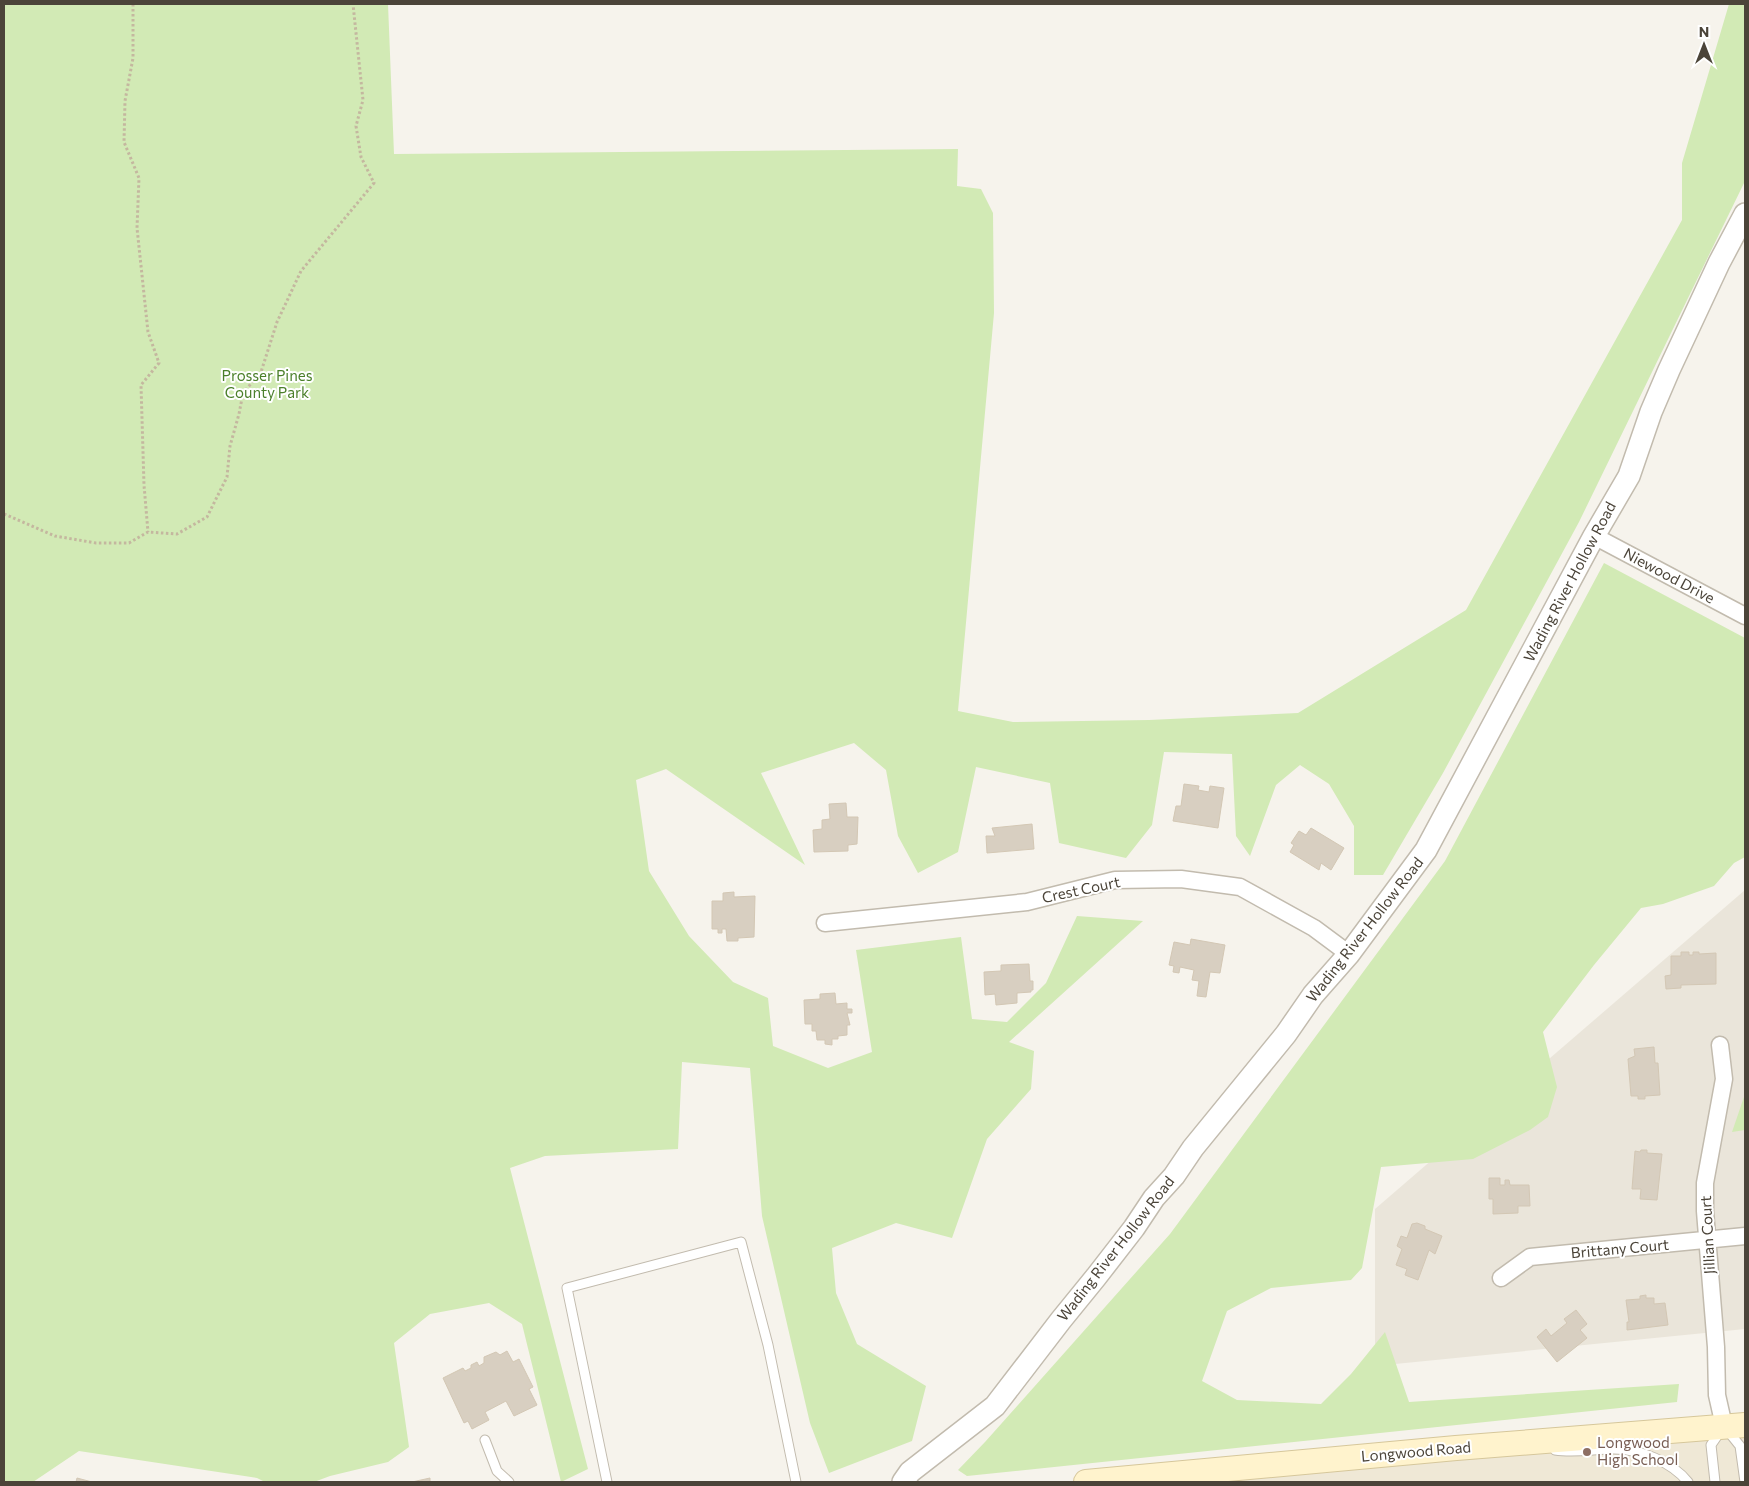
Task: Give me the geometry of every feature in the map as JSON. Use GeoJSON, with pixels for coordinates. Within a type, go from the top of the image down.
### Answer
{"type":"FeatureCollection","features":[{"type":"Feature","properties":{"kind":"main road","name":"Longwood Road"},"geometry":{"type":"LineString","coordinates":[[1086,1482],[1335,1458],[1735,1425]]}},
{"type":"Feature","properties":{"kind":"street","name":"Wading River Hollow Road"},"geometry":{"type":"LineString","coordinates":[[885,1482],[906,1477],[995,1406],[1107,1263],[1154,1198],[1174,1176],[1193,1148],[1286,1034],[1313,995],[1349,954],[1426,850],[1594,536],[1629,476],[1651,412],[1669,370],[1719,263],[1745,214]]}},
{"type":"Feature","properties":{"kind":"street","name":"Niewood Drive"},"geometry":{"type":"LineString","coordinates":[[1594,536],[1745,616]]}},
{"type":"Feature","properties":{"kind":"street","name":"Crest Court"},"geometry":{"type":"LineString","coordinates":[[825,923],[1027,902],[1115,880],[1181,879],[1240,887],[1314,928],[1349,954]]}},
{"type":"Feature","properties":{"kind":"street","name":"Jillian Court"},"geometry":{"type":"LineString","coordinates":[[1720,1044],[1724,1079],[1705,1183],[1707,1240],[1716,1347],[1717,1395],[1735,1425]]}},
{"type":"Feature","properties":{"kind":"street","name":"Brittany Court"},"geometry":{"type":"LineString","coordinates":[[1501,1278],[1530,1257],[1745,1236]]}},
{"type":"Feature","properties":{"kind":"lane"},"geometry":{"type":"LineString","coordinates":[[607,1482],[567,1288],[741,1242],[768,1344],[796,1482]]}},
{"type":"Feature","properties":{"kind":"lane"},"geometry":{"type":"LineString","coordinates":[[1715,1482],[1711,1444],[1735,1425],[1745,1482]]}},
{"type":"Feature","properties":{"kind":"lane"},"geometry":{"type":"LineString","coordinates":[[485,1440],[497,1471],[509,1482]]}},
{"type":"Feature","properties":{"kind":"lane"},"geometry":{"type":"LineString","coordinates":[[1518,1443],[1565,1451],[1616,1449],[1638,1452],[1666,1464],[1688,1482]]}},
{"type":"Feature","properties":{"kind":"path"},"geometry":{"type":"LineString","coordinates":[[133,4],[133,58],[125,101],[124,142],[140,178],[138,228],[148,332],[159,363],[140,385],[148,532]]}},
{"type":"Feature","properties":{"kind":"path"},"geometry":{"type":"LineString","coordinates":[[4,514],[55,536],[96,543],[129,543],[148,532],[177,534],[207,517],[227,477],[230,446],[243,393],[261,372],[277,322],[301,271],[374,183],[361,157],[356,126],[363,100],[353,4]]}},
{"type":"Feature","properties":{"kind":"shaded area"},"geometry":{"type":"Polygon","coordinates":[[[1745,890],[1745,1329],[1375,1366],[1375,1209],[1745,890]]]}},
{"type":"Feature","properties":{"kind":"shaded area","name":"Longwood High School"},"geometry":{"type":"Polygon","coordinates":[[[1745,1426],[1745,1482],[1096,1482],[1745,1426]]]}},
{"type":"Feature","properties":{"kind":"green space","name":"Prosser Pines County Park"},"geometry":{"type":"Polygon","coordinates":[[[4,4],[388,4],[394,154],[958,149],[957,186],[981,189],[993,213],[994,313],[958,711],[1013,722],[1149,720],[1298,713],[1466,610],[1682,220],[1682,163],[1729,4],[1745,4],[1745,181],[1579,522],[1443,773],[1383,875],[1354,875],[1354,826],[1329,784],[1300,765],[1276,785],[1250,856],[1236,836],[1232,754],[1164,752],[1152,825],[1126,858],[1059,843],[1050,783],[976,767],[958,852],[918,873],[898,836],[886,770],[854,743],[761,773],[805,865],[666,769],[636,780],[649,871],[689,936],[733,982],[768,998],[773,1046],[828,1068],[872,1052],[856,950],[961,937],[972,1019],[1007,1022],[1046,983],[1077,916],[1143,921],[1009,1042],[1034,1051],[1031,1089],[987,1139],[952,1238],[896,1223],[832,1248],[836,1293],[857,1344],[926,1386],[912,1441],[829,1473],[810,1423],[762,1216],[750,1068],[682,1062],[678,1149],[545,1156],[510,1168],[588,1469],[561,1482],[522,1324],[489,1303],[430,1314],[394,1343],[409,1447],[388,1462],[330,1476],[314,1482],[265,1482],[257,1478],[79,1451],[33,1482],[4,1482],[4,4]]]}},
{"type":"Feature","properties":{"kind":"green space"},"geometry":{"type":"Polygon","coordinates":[[[1604,563],[1745,638],[1745,857],[1734,863],[1714,886],[1663,904],[1641,908],[1594,965],[1543,1032],[1557,1087],[1548,1117],[1530,1130],[1473,1159],[1381,1167],[1362,1268],[1351,1280],[1271,1288],[1227,1311],[1202,1381],[1237,1400],[1321,1404],[1351,1374],[1385,1332],[1409,1402],[1679,1384],[1677,1402],[967,1476],[958,1470],[1170,1234],[1445,861],[1604,563]]]}},
{"type":"Feature","properties":{"kind":"green space"},"geometry":{"type":"Polygon","coordinates":[[[1745,1094],[1745,1130],[1732,1132],[1745,1094]]]}},
{"type":"Feature","properties":{"kind":"building"},"geometry":{"type":"Polygon","coordinates":[[[1184,784],[1199,786],[1198,790],[1209,792],[1210,786],[1224,788],[1218,828],[1173,821],[1176,806],[1181,806],[1184,784]]]}},
{"type":"Feature","properties":{"kind":"building"},"geometry":{"type":"Polygon","coordinates":[[[846,803],[847,817],[858,817],[857,844],[848,845],[848,851],[814,852],[813,830],[822,829],[822,820],[830,819],[829,804],[846,803]]]}},
{"type":"Feature","properties":{"kind":"building"},"geometry":{"type":"Polygon","coordinates":[[[1032,824],[1034,849],[987,853],[986,836],[995,836],[992,828],[1032,824]]]}},
{"type":"Feature","properties":{"kind":"building"},"geometry":{"type":"Polygon","coordinates":[[[1311,828],[1344,848],[1331,870],[1321,863],[1319,870],[1290,852],[1294,845],[1291,843],[1299,831],[1306,835],[1311,828]]]}},
{"type":"Feature","properties":{"kind":"building"},"geometry":{"type":"Polygon","coordinates":[[[734,892],[734,897],[755,896],[754,937],[738,938],[738,941],[727,941],[726,929],[722,929],[722,933],[718,933],[718,929],[712,929],[712,901],[723,901],[723,893],[734,892]]]}},
{"type":"Feature","properties":{"kind":"building"},"geometry":{"type":"Polygon","coordinates":[[[1191,939],[1225,945],[1220,973],[1210,972],[1206,997],[1197,996],[1199,981],[1192,980],[1194,970],[1180,967],[1179,973],[1173,972],[1174,966],[1169,965],[1174,942],[1190,945],[1191,939]]]}},
{"type":"Feature","properties":{"kind":"building"},"geometry":{"type":"Polygon","coordinates":[[[1681,952],[1689,952],[1689,955],[1693,955],[1693,952],[1699,952],[1699,954],[1716,953],[1716,984],[1681,985],[1681,988],[1666,989],[1665,976],[1671,975],[1671,956],[1681,956],[1681,952]]]}},
{"type":"Feature","properties":{"kind":"building"},"geometry":{"type":"Polygon","coordinates":[[[1029,964],[1030,981],[1033,981],[1033,990],[1031,992],[1017,993],[1017,1003],[996,1005],[995,994],[985,995],[984,972],[1001,971],[1001,965],[1029,964]]]}},
{"type":"Feature","properties":{"kind":"building"},"geometry":{"type":"Polygon","coordinates":[[[835,993],[836,1004],[847,1003],[847,1009],[852,1009],[852,1013],[847,1013],[850,1025],[847,1025],[847,1035],[838,1036],[838,1039],[832,1039],[832,1045],[825,1044],[825,1040],[817,1040],[816,1031],[812,1031],[812,1024],[805,1024],[804,1000],[820,999],[820,994],[835,993]]]}},
{"type":"Feature","properties":{"kind":"building"},"geometry":{"type":"Polygon","coordinates":[[[1654,1047],[1655,1063],[1658,1063],[1660,1095],[1645,1096],[1645,1099],[1638,1099],[1638,1096],[1631,1096],[1628,1059],[1635,1056],[1634,1049],[1654,1047]]]}},
{"type":"Feature","properties":{"kind":"building"},"geometry":{"type":"Polygon","coordinates":[[[1641,1150],[1647,1150],[1647,1153],[1662,1154],[1657,1200],[1640,1199],[1641,1189],[1632,1189],[1635,1151],[1640,1152],[1641,1150]]]}},
{"type":"Feature","properties":{"kind":"building"},"geometry":{"type":"Polygon","coordinates":[[[1489,1178],[1500,1178],[1500,1185],[1505,1185],[1505,1180],[1509,1180],[1510,1185],[1529,1185],[1530,1206],[1518,1206],[1518,1213],[1493,1214],[1493,1199],[1489,1199],[1489,1178]]]}},
{"type":"Feature","properties":{"kind":"building"},"geometry":{"type":"Polygon","coordinates":[[[1417,1223],[1425,1226],[1425,1229],[1442,1236],[1435,1254],[1429,1250],[1418,1280],[1405,1275],[1407,1269],[1396,1265],[1402,1249],[1397,1246],[1401,1236],[1407,1238],[1412,1224],[1417,1223]]]}},
{"type":"Feature","properties":{"kind":"building"},"geometry":{"type":"Polygon","coordinates":[[[1646,1295],[1646,1298],[1654,1298],[1654,1304],[1665,1303],[1668,1325],[1627,1330],[1627,1322],[1629,1322],[1626,1300],[1640,1299],[1640,1296],[1646,1295]]]}},
{"type":"Feature","properties":{"kind":"building"},"geometry":{"type":"Polygon","coordinates":[[[1576,1310],[1587,1324],[1580,1330],[1587,1338],[1557,1362],[1537,1337],[1546,1329],[1551,1336],[1567,1323],[1564,1319],[1576,1310]]]}},
{"type":"Feature","properties":{"kind":"building"},"geometry":{"type":"Polygon","coordinates":[[[507,1351],[513,1362],[519,1359],[533,1387],[529,1389],[537,1405],[514,1416],[506,1401],[485,1412],[489,1420],[472,1429],[468,1421],[464,1423],[443,1378],[463,1368],[465,1371],[477,1362],[479,1366],[484,1363],[484,1357],[496,1352],[500,1355],[507,1351]]]}},
{"type":"Feature","properties":{"kind":"building"},"geometry":{"type":"Polygon","coordinates":[[[77,1478],[92,1482],[76,1482],[77,1478]]]}},
{"type":"Feature","properties":{"kind":"building"},"geometry":{"type":"Polygon","coordinates":[[[430,1478],[430,1482],[412,1482],[430,1478]]]}},
{"type":"Feature","properties":{"kind":"place","name":"Longwood High School"},"geometry":{"type":"Point","coordinates":[1587,1452]}}]}
